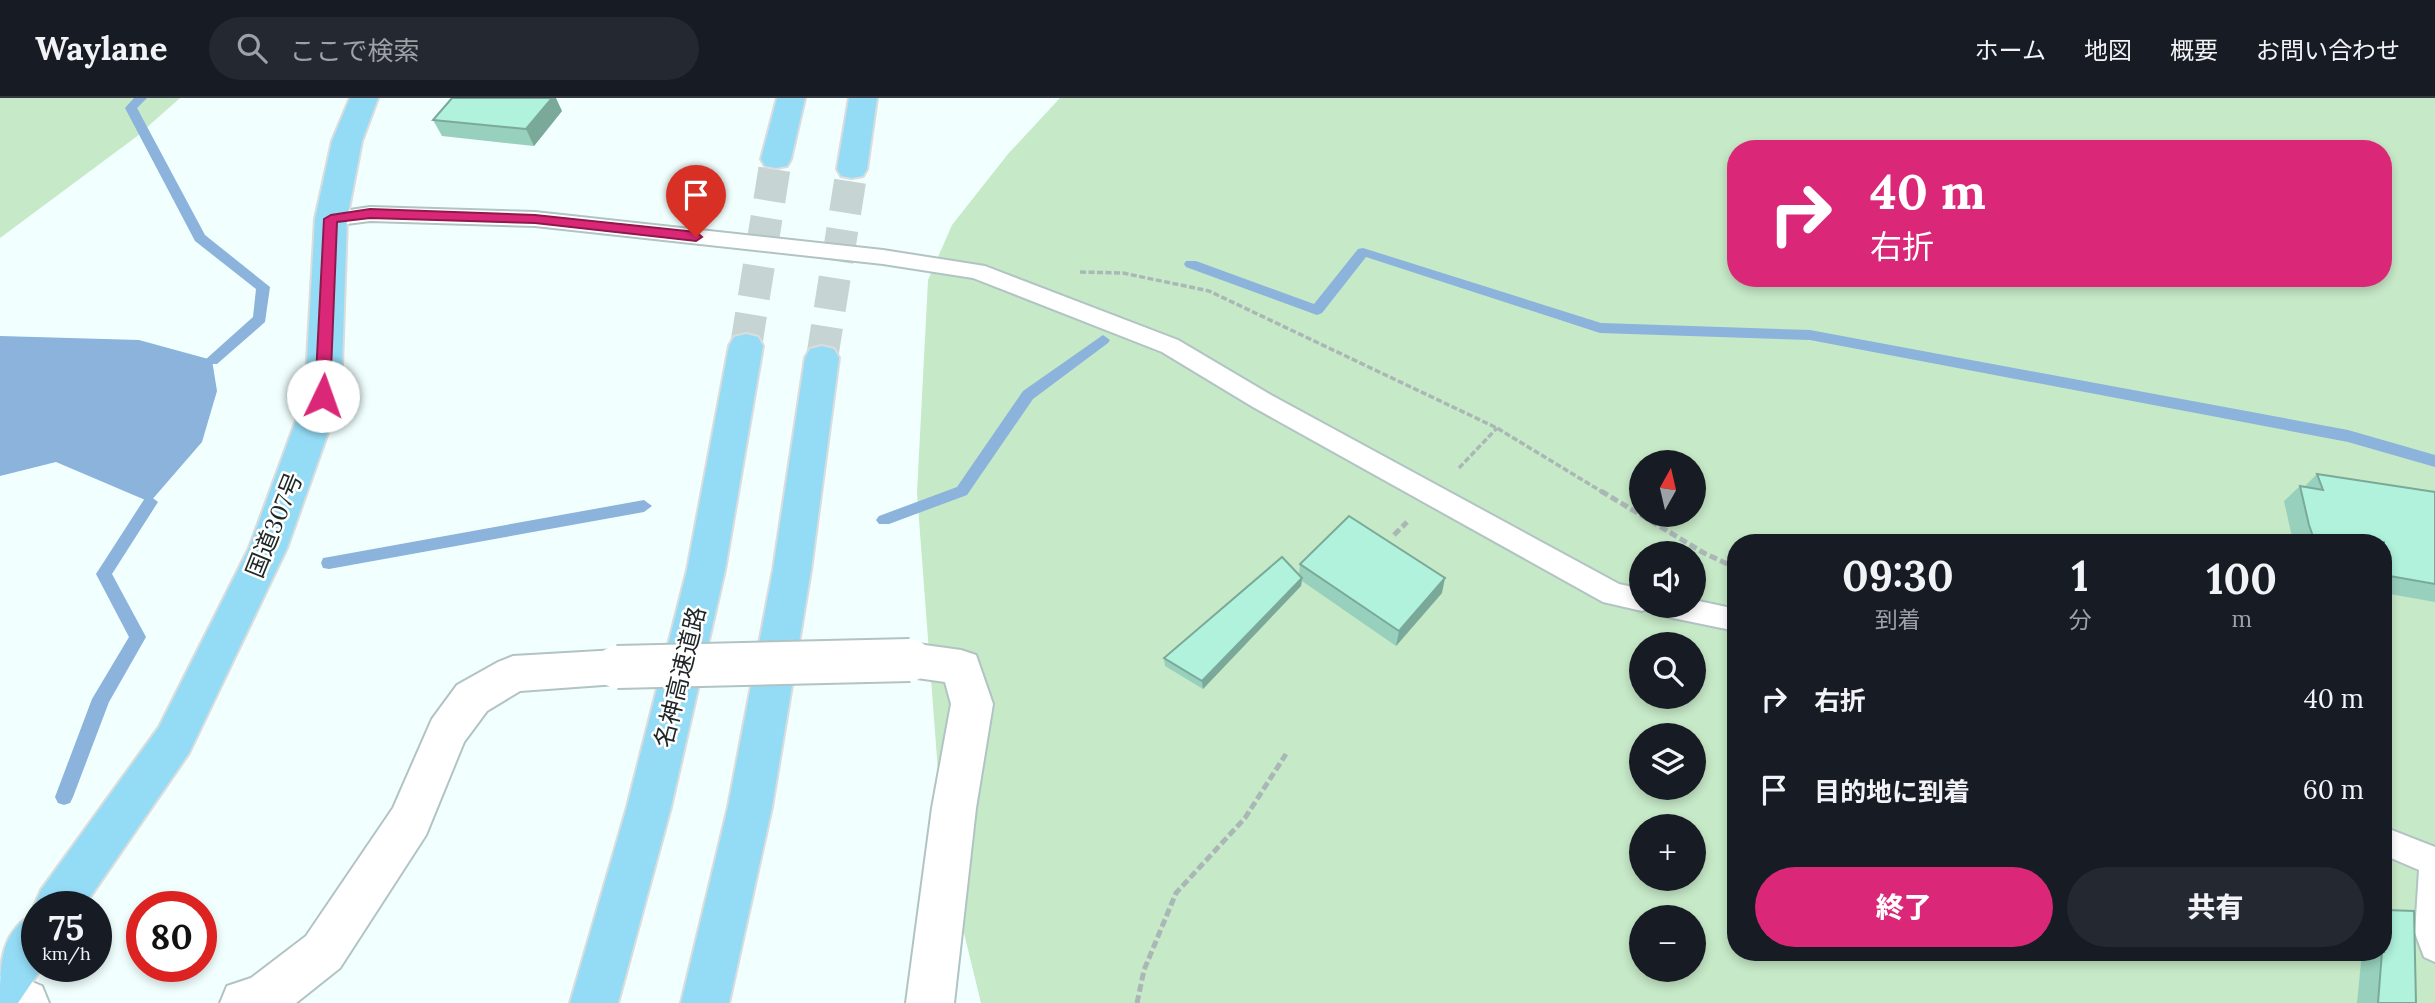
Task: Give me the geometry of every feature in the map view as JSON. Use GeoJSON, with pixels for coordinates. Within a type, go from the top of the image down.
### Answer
{"type":"FeatureCollection","features":[{"type":"Feature","properties":{"kind":"highway","name":"国道307号"},"geometry":{"type":"LineString","coordinates":[[68,891],[174,740],[268,548],[323,396],[331,219],[347,141],[364,98]]}},
{"type":"Feature","properties":{"kind":"highway"},"geometry":{"type":"LineString","coordinates":[[776,159],[791,98]]}},
{"type":"Feature","properties":{"kind":"highway"},"geometry":{"type":"LineString","coordinates":[[852,169],[863,98]]}},
{"type":"Feature","properties":{"kind":"highway","name":"名神高速道路"},"geometry":{"type":"LineString","coordinates":[[594,1003],[649,807],[706,570],[746,346]]}},
{"type":"Feature","properties":{"kind":"highway"},"geometry":{"type":"LineString","coordinates":[[705,1003],[750,807],[792,570],[822,358]]}},
{"type":"Feature","properties":{"kind":"highway"},"geometry":{"type":"LineString","coordinates":[[0,987],[21,957]]}},
{"type":"Feature","properties":{"kind":"street"},"geometry":{"type":"LineString","coordinates":[[244,1003],[261,1000],[323,952],[410,821],[447,732],[472,698],[513,674],[617,667],[910,660],[961,667],[972,704],[954,808],[930,1003]]}},
{"type":"Feature","properties":{"kind":"street"},"geometry":{"type":"LineString","coordinates":[[0,1000],[25,1003]]}},
{"type":"Feature","properties":{"kind":"lane"},"geometry":{"type":"LineString","coordinates":[[331,219],[370,214],[535,219],[884,257],[977,271],[1170,346],[1262,401],[1613,594],[1629,597]]}},
{"type":"Feature","properties":{"kind":"lane"},"geometry":{"type":"LineString","coordinates":[[1706,614],[1727,618]]}},
{"type":"Feature","properties":{"kind":"lane"},"geometry":{"type":"LineString","coordinates":[[2392,845],[2435,864],[2431,933],[2435,946]]}},
{"type":"Feature","properties":{"kind":"path"},"geometry":{"type":"LineString","coordinates":[[1070,272],[1123,273],[1209,291],[1497,428],[1704,553],[1727,564]]}},
{"type":"Feature","properties":{"kind":"path"},"geometry":{"type":"LineString","coordinates":[[1137,1003],[1144,970],[1176,893],[1245,818],[1286,754]]}},
{"type":"Feature","properties":{"kind":"green space"},"geometry":{"type":"Polygon","coordinates":[[[0,98],[180,98],[136,137],[0,238],[0,98]]]}},
{"type":"Feature","properties":{"kind":"green space"},"geometry":{"type":"Polygon","coordinates":[[[1060,98],[2435,98],[2435,1003],[981,1003],[944,851],[917,493],[928,280],[952,225],[1008,154],[1060,98]]]}},
{"type":"Feature","properties":{"kind":"water"},"geometry":{"type":"Polygon","coordinates":[[[0,336],[139,340],[212,360],[217,391],[202,442],[150,502],[56,462],[0,476],[0,336]]]}},
{"type":"Feature","properties":{"kind":"building"},"geometry":{"type":"Polygon","coordinates":[[[452,98],[552,98],[526,129],[433,120],[452,98]]]}},
{"type":"Feature","properties":{"kind":"building"},"geometry":{"type":"Polygon","coordinates":[[[2317,474],[2435,492],[2435,584],[2392,576],[2392,534],[2312,534],[2300,486],[2323,490],[2317,474]]]}},
{"type":"Feature","properties":{"kind":"building"},"geometry":{"type":"Polygon","coordinates":[[[1349,516],[1445,578],[1399,631],[1300,564],[1349,516]]]}},
{"type":"Feature","properties":{"kind":"building"},"geometry":{"type":"Polygon","coordinates":[[[1282,557],[1302,578],[1202,681],[1164,658],[1282,557]]]}},
{"type":"Feature","properties":{"kind":"building"},"geometry":{"type":"Polygon","coordinates":[[[2392,910],[2414,911],[2416,1003],[2378,1003],[2381,961],[2392,961],[2392,910]]]}},
{"type":"Feature","properties":{"kind":"waterway"},"geometry":{"type":"LineString","coordinates":[[141,98],[131,108],[200,238],[263,287],[260,319],[212,360]]}},
{"type":"Feature","properties":{"kind":"waterway"},"geometry":{"type":"LineString","coordinates":[[1191,264],[1317,310],[1363,252],[1600,328],[1810,335],[2348,436],[2435,461]]}},
{"type":"Feature","properties":{"kind":"waterway"},"geometry":{"type":"LineString","coordinates":[[884,520],[962,491],[1028,395],[1103,340]]}},
{"type":"Feature","properties":{"kind":"waterway"},"geometry":{"type":"LineString","coordinates":[[64,797],[101,699],[138,637],[104,574],[150,502]]}},
{"type":"Feature","properties":{"kind":"waterway"},"geometry":{"type":"LineString","coordinates":[[329,563],[644,506]]}},
{"type":"Feature","properties":{"kind":"tunnel"},"geometry":{"type":"LineString","coordinates":[[746,346],[776,159]]}},
{"type":"Feature","properties":{"kind":"tunnel"},"geometry":{"type":"LineString","coordinates":[[822,358],[852,169]]}},
{"type":"Feature","properties":{"kind":"route"},"geometry":{"type":"LineString","coordinates":[[323,396],[331,219],[370,214],[535,219],[696,237]]}}]}
